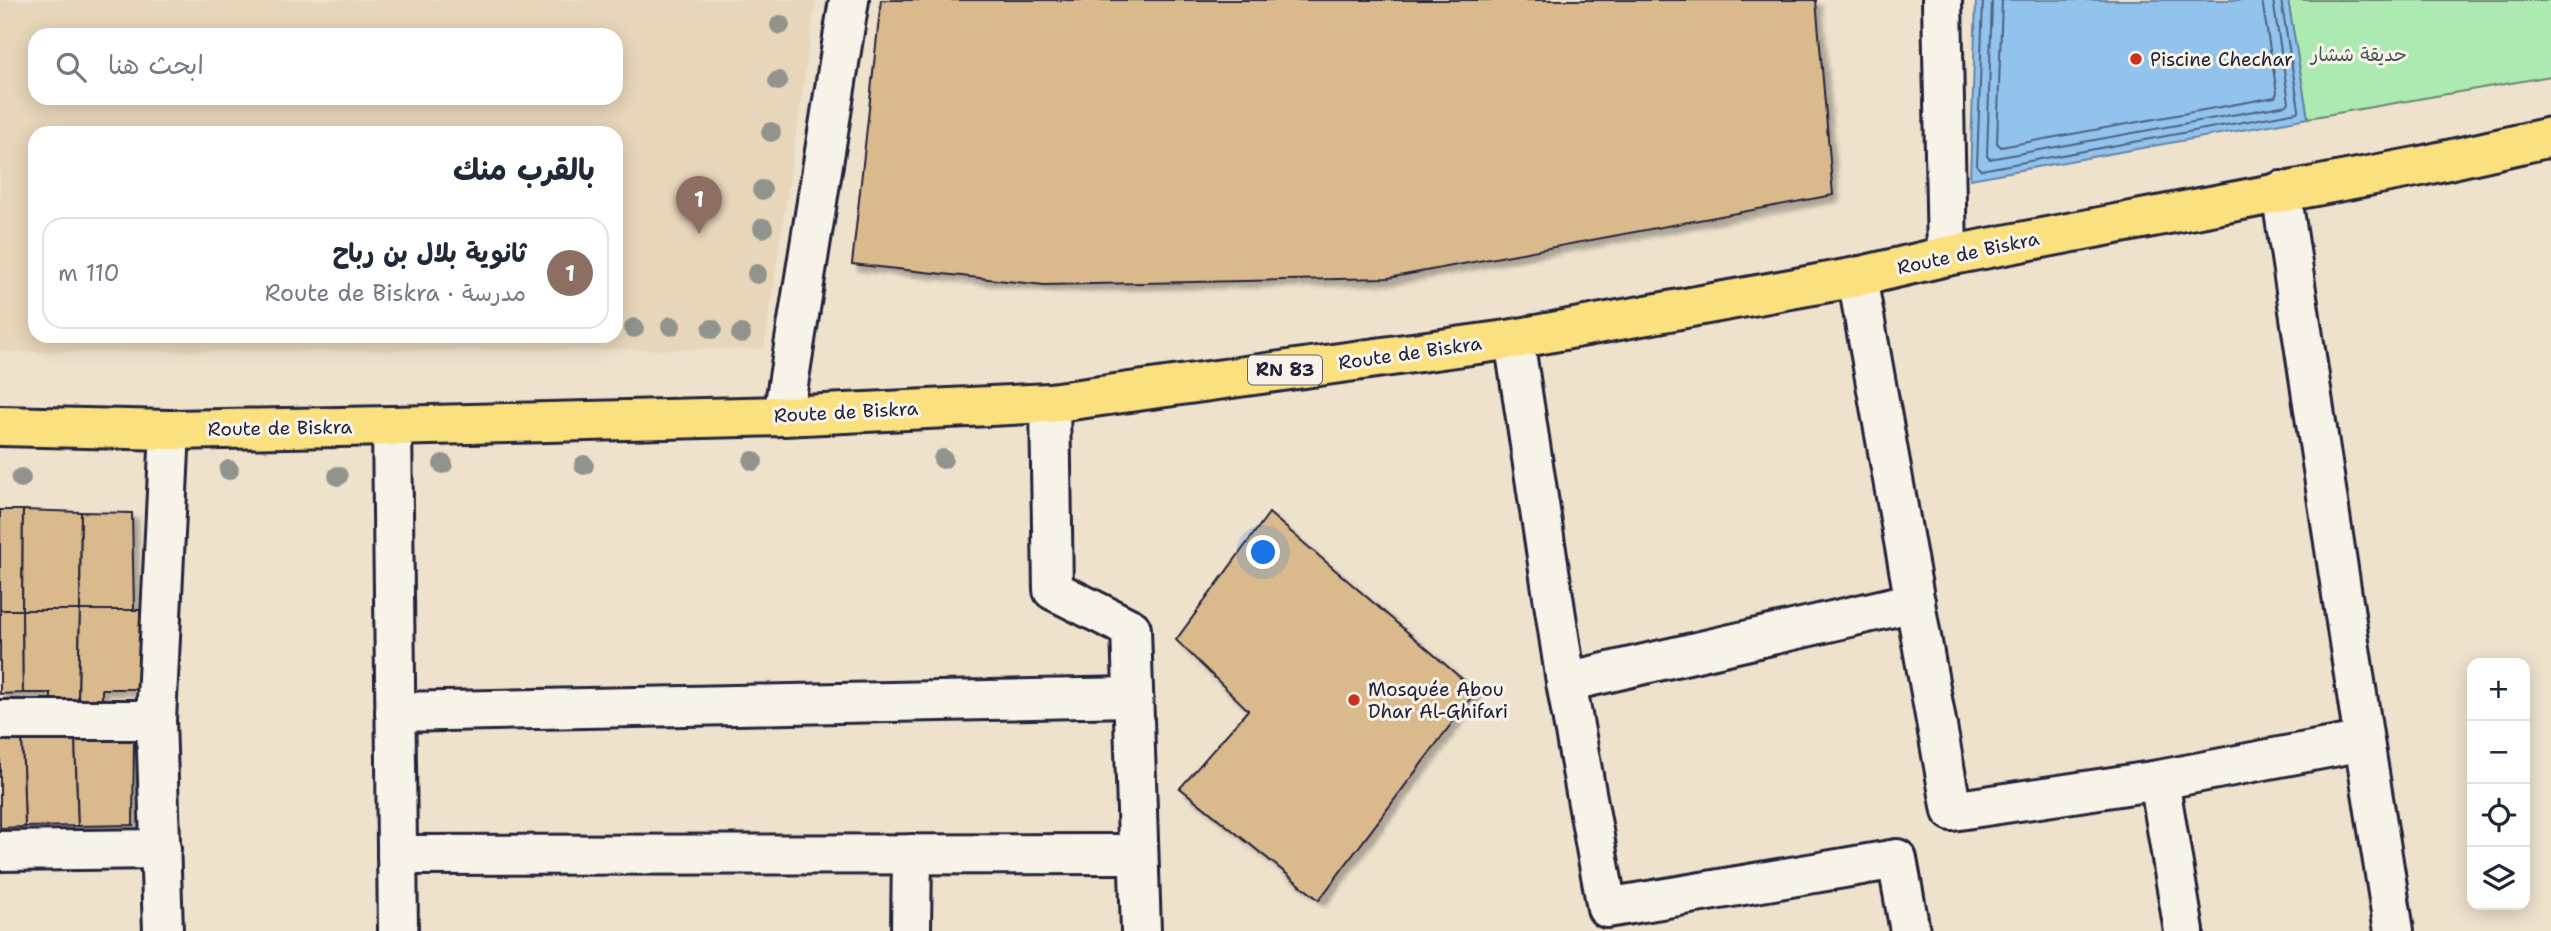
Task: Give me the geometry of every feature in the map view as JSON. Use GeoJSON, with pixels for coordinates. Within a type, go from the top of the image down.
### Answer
{"type":"FeatureCollection","features":[{"type":"Feature","properties":{"kind":"main road","name":"Route de Biskra"},"geometry":{"type":"LineString","coordinates":[[0,426],[170,430],[392,426],[783,416],[1050,403],[1514,339],[1857,277],[1947,256],[2421,166],[2551,137]]}},
{"type":"Feature","properties":{"kind":"street"},"geometry":{"type":"LineString","coordinates":[[783,416],[849,0]]}},
{"type":"Feature","properties":{"kind":"street"},"geometry":{"type":"LineString","coordinates":[[1942,0],[1947,256]]}},
{"type":"Feature","properties":{"kind":"street"},"geometry":{"type":"LineString","coordinates":[[2281,191],[2395,931]]}},
{"type":"Feature","properties":{"kind":"street"},"geometry":{"type":"LineString","coordinates":[[1857,277],[1952,811],[2159,780],[2364,741]]}},
{"type":"Feature","properties":{"kind":"street"},"geometry":{"type":"LineString","coordinates":[[1514,339],[1566,682],[1607,908],[1897,859],[1910,931]]}},
{"type":"Feature","properties":{"kind":"street"},"geometry":{"type":"LineString","coordinates":[[1050,403],[1053,590],[1131,629],[1141,931]]}},
{"type":"Feature","properties":{"kind":"street"},"geometry":{"type":"LineString","coordinates":[[392,426],[398,931]]}},
{"type":"Feature","properties":{"kind":"street"},"geometry":{"type":"LineString","coordinates":[[163,931],[156,720],[170,430]]}},
{"type":"Feature","properties":{"kind":"street"},"geometry":{"type":"LineString","coordinates":[[1566,682],[1915,602]]}},
{"type":"Feature","properties":{"kind":"street"},"geometry":{"type":"LineString","coordinates":[[395,712],[1133,697]]}},
{"type":"Feature","properties":{"kind":"street"},"geometry":{"type":"LineString","coordinates":[[0,720],[156,720]]}},
{"type":"Feature","properties":{"kind":"street"},"geometry":{"type":"LineString","coordinates":[[2159,780],[2184,931]]}},
{"type":"Feature","properties":{"kind":"street"},"geometry":{"type":"LineString","coordinates":[[0,851],[161,849]]}},
{"type":"Feature","properties":{"kind":"street"},"geometry":{"type":"LineString","coordinates":[[397,855],[1138,854]]}},
{"type":"Feature","properties":{"kind":"street"},"geometry":{"type":"LineString","coordinates":[[911,931],[912,855]]}},
{"type":"Feature","properties":{"kind":"shaded area"},"geometry":{"type":"Polygon","coordinates":[[[0,0],[816,0],[764,349],[0,352],[0,0]]]}},
{"type":"Feature","properties":{"kind":"green space","name":"حديقة ششار"},"geometry":{"type":"Polygon","coordinates":[[[2288,0],[2551,0],[2551,76],[2308,118],[2288,0]]]}},
{"type":"Feature","properties":{"kind":"water","name":"Piscine Chechar"},"geometry":{"type":"Polygon","coordinates":[[[1976,0],[2288,0],[2308,118],[1970,179],[1976,0]]]}},
{"type":"Feature","properties":{"kind":"building"},"geometry":{"type":"Polygon","coordinates":[[[881,0],[1816,0],[1833,195],[1388,278],[1044,285],[852,264],[881,0]]]}},
{"type":"Feature","properties":{"kind":"building"},"geometry":{"type":"Polygon","coordinates":[[[0,510],[23,510],[22,610],[0,610],[0,510]]]}},
{"type":"Feature","properties":{"kind":"building"},"geometry":{"type":"Polygon","coordinates":[[[23,510],[81,512],[80,610],[22,610],[23,510]]]}},
{"type":"Feature","properties":{"kind":"building"},"geometry":{"type":"Polygon","coordinates":[[[81,512],[132,513],[134,610],[80,610],[81,512]]]}},
{"type":"Feature","properties":{"kind":"building","name":"Mosquée Abou Dhar Al-Ghifari"},"geometry":{"type":"Polygon","coordinates":[[[1269,513],[1476,691],[1319,900],[1180,788],[1248,710],[1176,640],[1269,513]]]}},
{"type":"Feature","properties":{"kind":"building"},"geometry":{"type":"Polygon","coordinates":[[[0,610],[22,610],[23,693],[0,694],[0,610]]]}},
{"type":"Feature","properties":{"kind":"building"},"geometry":{"type":"Polygon","coordinates":[[[22,610],[80,610],[78,702],[51,702],[51,693],[23,693],[22,610]]]}},
{"type":"Feature","properties":{"kind":"building"},"geometry":{"type":"Polygon","coordinates":[[[80,610],[140,610],[141,689],[102,689],[102,701],[78,702],[80,610]]]}},
{"type":"Feature","properties":{"kind":"building"},"geometry":{"type":"Polygon","coordinates":[[[75,736],[78,826],[25,827],[22,738],[75,736]]]}},
{"type":"Feature","properties":{"kind":"building"},"geometry":{"type":"Polygon","coordinates":[[[75,736],[134,737],[133,825],[78,826],[75,736]]]}},
{"type":"Feature","properties":{"kind":"building"},"geometry":{"type":"Polygon","coordinates":[[[0,738],[22,738],[25,827],[0,828],[0,738]]]}},
{"type":"Feature","properties":{"kind":"place","name":"Piscine Chechar"},"geometry":{"type":"Point","coordinates":[2136,59]}},
{"type":"Feature","properties":{"kind":"place","name":"ثانوية بلال بن رباح"},"geometry":{"type":"Point","coordinates":[699,234]}},
{"type":"Feature","properties":{"kind":"place","name":"Mosquée Abou Dhar Al-Ghifari"},"geometry":{"type":"Point","coordinates":[1354,700]}}]}
